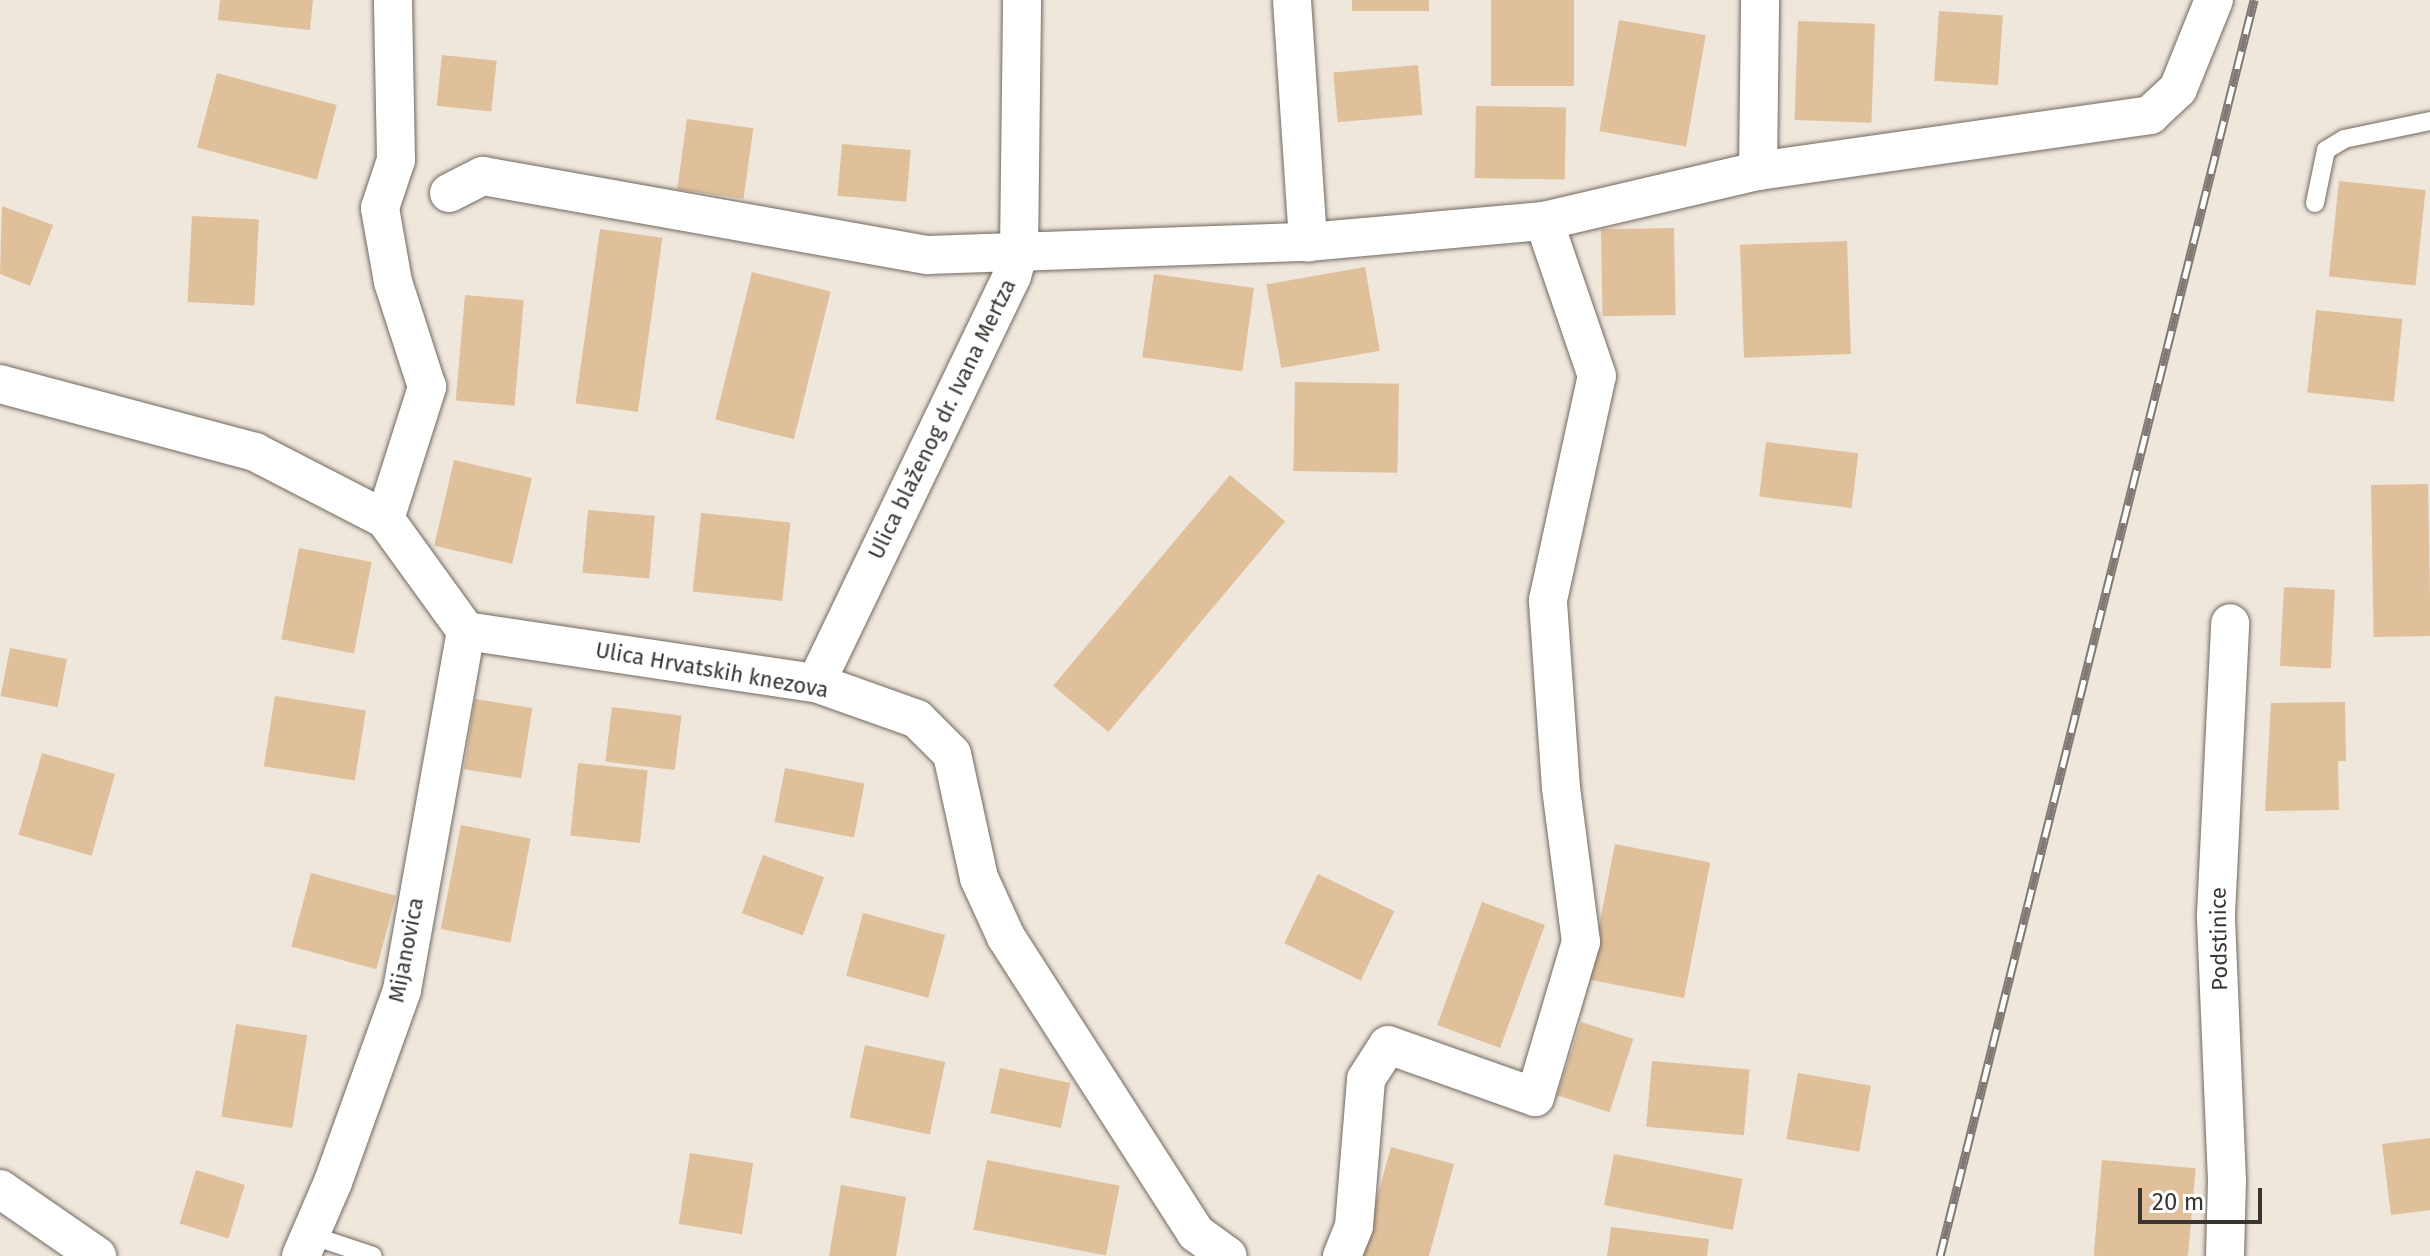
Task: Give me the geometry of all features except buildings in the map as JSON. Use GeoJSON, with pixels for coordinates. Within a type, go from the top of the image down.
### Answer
{"type":"FeatureCollection","features":[{"type":"Feature","properties":{"kind":"street"},"geometry":{"type":"LineString","coordinates":[[385,519],[427,387],[393,282],[380,208],[396,160],[393,0]]}},
{"type":"Feature","properties":{"kind":"street","name":"Ulica blaženog dr. Ivana Mertza"},"geometry":{"type":"LineString","coordinates":[[816,683],[1019,252],[1022,0]]}},
{"type":"Feature","properties":{"kind":"street"},"geometry":{"type":"LineString","coordinates":[[1292,0],[1308,242]]}},
{"type":"Feature","properties":{"kind":"street"},"geometry":{"type":"LineString","coordinates":[[1758,171],[1760,0]]}},
{"type":"Feature","properties":{"kind":"street"},"geometry":{"type":"LineString","coordinates":[[449,193],[483,176],[928,255],[1308,242],[1544,221],[1758,171],[2150,115],[2178,89],[2214,0]]}},
{"type":"Feature","properties":{"kind":"street"},"geometry":{"type":"LineString","coordinates":[[1342,1256],[1354,1226],[1366,1079],[1388,1045],[1535,1097],[1581,942],[1561,788],[1548,600],[1597,376],[1544,221]]}},
{"type":"Feature","properties":{"kind":"street"},"geometry":{"type":"LineString","coordinates":[[0,384],[255,452],[385,519],[466,631]]}},
{"type":"Feature","properties":{"kind":"street","name":"Podstinice"},"geometry":{"type":"LineString","coordinates":[[2225,1256],[2227,1181],[2216,914],[2230,623]]}},
{"type":"Feature","properties":{"kind":"street","name":"Ulica Hrvatskih knezova"},"geometry":{"type":"LineString","coordinates":[[466,631],[816,683],[917,719],[952,754],[979,878],[1006,937],[1196,1233],[1228,1256]]}},
{"type":"Feature","properties":{"kind":"street","name":"Mijanovica"},"geometry":{"type":"LineString","coordinates":[[305,1246],[402,990],[466,631]]}},
{"type":"Feature","properties":{"kind":"street"},"geometry":{"type":"LineString","coordinates":[[0,1189],[97,1256]]}},
{"type":"Feature","properties":{"kind":"lane"},"geometry":{"type":"LineString","coordinates":[[2315,203],[2326,150],[2344,139],[2430,121]]}},
{"type":"Feature","properties":{"kind":"lane"},"geometry":{"type":"LineString","coordinates":[[305,1246],[373,1256]]}},
{"type":"Feature","properties":{"kind":"railway"},"geometry":{"type":"LineString","coordinates":[[1940,1256],[2254,0]]}}]}
